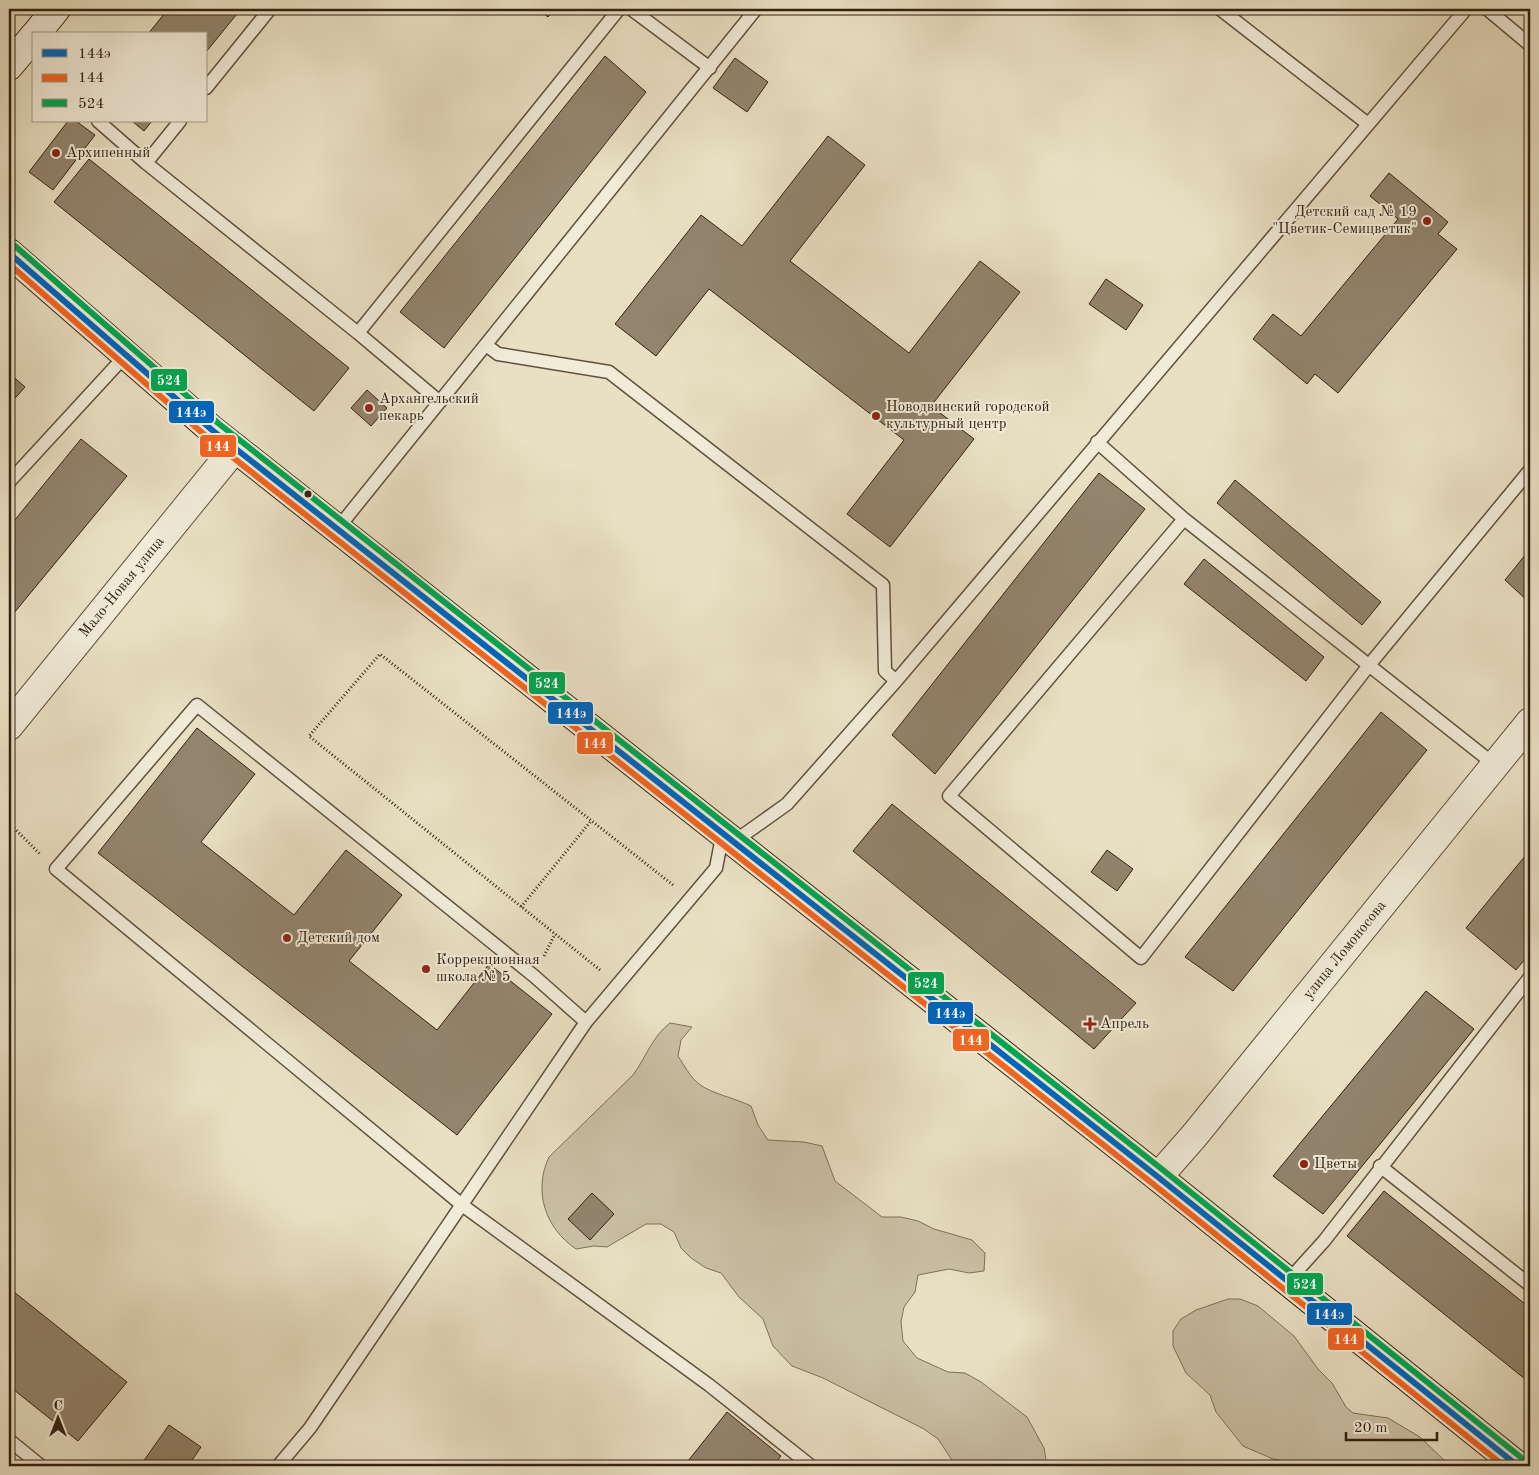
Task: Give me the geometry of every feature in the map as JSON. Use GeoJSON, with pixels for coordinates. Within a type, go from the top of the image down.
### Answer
{"type":"FeatureCollection","features":[{"type":"Feature","properties":{"kind":"main road"},"geometry":{"type":"LineString","coordinates":[[9,253],[125,356],[235,448],[1158,1177],[1518,1466]]}},
{"type":"Feature","properties":{"kind":"street"},"geometry":{"type":"LineString","coordinates":[[39,32],[56,9]]}},
{"type":"Feature","properties":{"kind":"street","name":"Мало-Новая улица"},"geometry":{"type":"LineString","coordinates":[[9,726],[235,448]]}},
{"type":"Feature","properties":{"kind":"street","name":"улица Ломоносова"},"geometry":{"type":"LineString","coordinates":[[1158,1177],[1200,1128],[1530,722]]}},
{"type":"Feature","properties":{"kind":"lane"},"geometry":{"type":"LineString","coordinates":[[208,86],[270,9]]}},
{"type":"Feature","properties":{"kind":"lane"},"geometry":{"type":"LineString","coordinates":[[358,333],[619,9]]}},
{"type":"Feature","properties":{"kind":"lane"},"geometry":{"type":"LineString","coordinates":[[631,9],[710,68]]}},
{"type":"Feature","properties":{"kind":"lane"},"geometry":{"type":"LineString","coordinates":[[338,528],[756,9]]}},
{"type":"Feature","properties":{"kind":"lane"},"geometry":{"type":"LineString","coordinates":[[1220,9],[1368,124]]}},
{"type":"Feature","properties":{"kind":"lane"},"geometry":{"type":"LineString","coordinates":[[278,1466],[310,1428],[586,1022],[716,868],[729,837],[787,804],[896,681],[1466,9]]}},
{"type":"Feature","properties":{"kind":"lane"},"geometry":{"type":"LineString","coordinates":[[1487,9],[1530,45]]}},
{"type":"Feature","properties":{"kind":"lane"},"geometry":{"type":"LineString","coordinates":[[99,122],[146,163],[358,333],[440,402]]}},
{"type":"Feature","properties":{"kind":"lane"},"geometry":{"type":"LineString","coordinates":[[146,163],[179,122]]}},
{"type":"Feature","properties":{"kind":"lane"},"geometry":{"type":"LineString","coordinates":[[486,346],[498,354],[609,372],[883,585],[885,671],[896,681]]}},
{"type":"Feature","properties":{"kind":"lane"},"geometry":{"type":"LineString","coordinates":[[9,482],[125,356]]}},
{"type":"Feature","properties":{"kind":"lane"},"geometry":{"type":"LineString","coordinates":[[1097,442],[1184,518],[1495,765]]}},
{"type":"Feature","properties":{"kind":"lane"},"geometry":{"type":"LineString","coordinates":[[1184,518],[949,796],[1141,958],[1370,664],[1530,470]]}},
{"type":"Feature","properties":{"kind":"lane"},"geometry":{"type":"LineString","coordinates":[[586,1022],[534,976],[197,705],[56,869],[462,1205],[709,1385],[811,1466]]}},
{"type":"Feature","properties":{"kind":"lane"},"geometry":{"type":"LineString","coordinates":[[1287,1282],[1324,1241],[1380,1166],[1530,977]]}},
{"type":"Feature","properties":{"kind":"lane"},"geometry":{"type":"LineString","coordinates":[[1380,1166],[1530,1285]]}},
{"type":"Feature","properties":{"kind":"lane"},"geometry":{"type":"LineString","coordinates":[[9,1440],[41,1466]]}},
{"type":"Feature","properties":{"kind":"path"},"geometry":{"type":"LineString","coordinates":[[602,972],[309,736],[380,654],[680,891]]}},
{"type":"Feature","properties":{"kind":"path"},"geometry":{"type":"LineString","coordinates":[[521,907],[591,820]]}},
{"type":"Feature","properties":{"kind":"path"},"geometry":{"type":"LineString","coordinates":[[9,822],[56,869]]}},
{"type":"Feature","properties":{"kind":"shaded area"},"geometry":{"type":"Polygon","coordinates":[[[670,1023],[692,1027],[681,1040],[678,1056],[687,1071],[699,1084],[710,1091],[751,1106],[758,1125],[768,1140],[804,1142],[822,1146],[835,1181],[882,1217],[901,1217],[918,1221],[934,1229],[972,1240],[985,1253],[984,1271],[969,1273],[949,1269],[918,1275],[915,1292],[904,1307],[901,1322],[903,1341],[917,1358],[948,1372],[965,1373],[981,1382],[1027,1417],[1044,1448],[1047,1466],[956,1466],[938,1439],[924,1429],[823,1378],[792,1366],[773,1346],[763,1319],[739,1297],[721,1273],[706,1268],[691,1258],[681,1248],[674,1232],[661,1224],[646,1224],[607,1247],[594,1246],[576,1249],[556,1231],[545,1208],[542,1196],[544,1170],[549,1157],[633,1075],[658,1035],[670,1023]]]}},
{"type":"Feature","properties":{"kind":"shaded area"},"geometry":{"type":"Polygon","coordinates":[[[1228,1299],[1240,1299],[1258,1306],[1294,1336],[1318,1369],[1332,1383],[1346,1407],[1353,1413],[1388,1418],[1420,1437],[1447,1463],[1457,1466],[1302,1464],[1273,1459],[1243,1446],[1216,1412],[1210,1395],[1186,1373],[1173,1346],[1173,1331],[1181,1319],[1196,1310],[1228,1299]]]}},
{"type":"Feature","properties":{"kind":"building"},"geometry":{"type":"Polygon","coordinates":[[[168,9],[241,9],[208,50],[208,32],[150,32],[168,9]]]}},
{"type":"Feature","properties":{"kind":"building"},"geometry":{"type":"Polygon","coordinates":[[[538,9],[555,9],[548,17],[538,9]]]}},
{"type":"Feature","properties":{"kind":"building"},"geometry":{"type":"Polygon","coordinates":[[[605,56],[646,92],[444,348],[400,312],[605,56]]]}},
{"type":"Feature","properties":{"kind":"building"},"geometry":{"type":"Polygon","coordinates":[[[735,58],[768,82],[747,112],[713,88],[735,58]]]}},
{"type":"Feature","properties":{"kind":"building"},"geometry":{"type":"Polygon","coordinates":[[[67,122],[77,122],[95,135],[53,190],[29,172],[67,122]]]}},
{"type":"Feature","properties":{"kind":"building"},"geometry":{"type":"Polygon","coordinates":[[[133,122],[151,122],[144,131],[133,122]]]}},
{"type":"Feature","properties":{"kind":"building"},"geometry":{"type":"Polygon","coordinates":[[[828,136],[865,165],[790,261],[909,353],[980,261],[1020,292],[931,406],[974,439],[890,547],[847,514],[904,440],[709,289],[656,356],[615,324],[701,215],[742,246],[828,136]]]}},
{"type":"Feature","properties":{"kind":"building"},"geometry":{"type":"Polygon","coordinates":[[[89,159],[349,368],[314,411],[54,202],[89,159]]]}},
{"type":"Feature","properties":{"kind":"building"},"geometry":{"type":"Polygon","coordinates":[[[1389,173],[1448,222],[1438,234],[1457,249],[1338,393],[1315,374],[1307,384],[1253,339],[1273,314],[1301,336],[1398,219],[1370,196],[1389,173]]]}},
{"type":"Feature","properties":{"kind":"building"},"geometry":{"type":"Polygon","coordinates":[[[1106,279],[1143,305],[1126,330],[1089,304],[1106,279]]]}},
{"type":"Feature","properties":{"kind":"building"},"geometry":{"type":"Polygon","coordinates":[[[9,373],[25,387],[9,405],[9,373]]]}},
{"type":"Feature","properties":{"kind":"building","name":"Архангельский пекарь"},"geometry":{"type":"Polygon","coordinates":[[[367,390],[387,408],[371,426],[351,408],[367,390]]]}},
{"type":"Feature","properties":{"kind":"building"},"geometry":{"type":"Polygon","coordinates":[[[81,439],[127,476],[9,619],[9,527],[81,439]]]}},
{"type":"Feature","properties":{"kind":"building"},"geometry":{"type":"Polygon","coordinates":[[[1099,473],[1145,509],[935,774],[892,735],[1099,473]]]}},
{"type":"Feature","properties":{"kind":"building"},"geometry":{"type":"Polygon","coordinates":[[[1235,480],[1381,602],[1362,625],[1217,503],[1235,480]]]}},
{"type":"Feature","properties":{"kind":"building"},"geometry":{"type":"Polygon","coordinates":[[[1530,549],[1530,603],[1505,580],[1530,549]]]}},
{"type":"Feature","properties":{"kind":"building"},"geometry":{"type":"Polygon","coordinates":[[[1204,559],[1324,657],[1306,681],[1184,584],[1204,559]]]}},
{"type":"Feature","properties":{"kind":"building"},"geometry":{"type":"Polygon","coordinates":[[[1381,712],[1427,750],[1233,991],[1185,957],[1381,712]]]}},
{"type":"Feature","properties":{"kind":"building","name":"Детский дом"},"geometry":{"type":"Polygon","coordinates":[[[197,728],[255,774],[201,842],[294,915],[346,850],[402,895],[349,961],[437,1030],[489,964],[552,1014],[457,1135],[98,853],[197,728]]]}},
{"type":"Feature","properties":{"kind":"building"},"geometry":{"type":"Polygon","coordinates":[[[892,804],[1136,1003],[1094,1049],[853,851],[892,804]]]}},
{"type":"Feature","properties":{"kind":"building"},"geometry":{"type":"Polygon","coordinates":[[[1107,850],[1133,869],[1117,891],[1091,872],[1107,850]]]}},
{"type":"Feature","properties":{"kind":"building"},"geometry":{"type":"Polygon","coordinates":[[[1530,850],[1530,953],[1516,970],[1466,928],[1530,850]]]}},
{"type":"Feature","properties":{"kind":"building"},"geometry":{"type":"Polygon","coordinates":[[[1426,991],[1474,1029],[1323,1214],[1273,1176],[1426,991]]]}},
{"type":"Feature","properties":{"kind":"building"},"geometry":{"type":"Polygon","coordinates":[[[1384,1191],[1530,1308],[1530,1383],[1347,1236],[1384,1191]]]}},
{"type":"Feature","properties":{"kind":"building"},"geometry":{"type":"Polygon","coordinates":[[[592,1193],[614,1214],[590,1240],[568,1219],[592,1193]]]}},
{"type":"Feature","properties":{"kind":"building"},"geometry":{"type":"Polygon","coordinates":[[[9,1288],[127,1382],[78,1441],[9,1386],[9,1288]]]}},
{"type":"Feature","properties":{"kind":"building"},"geometry":{"type":"Polygon","coordinates":[[[727,1412],[781,1456],[773,1466],[684,1466],[727,1412]]]}},
{"type":"Feature","properties":{"kind":"building"},"geometry":{"type":"Polygon","coordinates":[[[169,1425],[201,1447],[188,1466],[140,1466],[169,1425]]]}},
{"type":"Feature","properties":{"kind":"transit line","name":"524"},"geometry":{"type":"LineString","coordinates":[[15,246],[218,423],[1163,1170],[1523,1459]]}},
{"type":"Feature","properties":{"kind":"transit line","name":"144э"},"geometry":{"type":"LineString","coordinates":[[9,253],[212,430],[1158,1177],[1518,1466]]}},
{"type":"Feature","properties":{"kind":"transit line","name":"144"},"geometry":{"type":"LineString","coordinates":[[9,264],[207,437],[1153,1184],[1504,1466]]}},
{"type":"Feature","properties":{"kind":"place","name":"Архипенный"},"geometry":{"type":"Point","coordinates":[56,153]}},
{"type":"Feature","properties":{"kind":"place","name":"Детский сад № 19 \"Цветик-Семицветик\""},"geometry":{"type":"Point","coordinates":[1427,221]}},
{"type":"Feature","properties":{"kind":"place","name":"Архангельский пекарь"},"geometry":{"type":"Point","coordinates":[369,408]}},
{"type":"Feature","properties":{"kind":"place","name":"Новодвинский городской культурный центр"},"geometry":{"type":"Point","coordinates":[876,416]}},
{"type":"Feature","properties":{"kind":"place","name":"Детский дом"},"geometry":{"type":"Point","coordinates":[287,938]}},
{"type":"Feature","properties":{"kind":"place","name":"Коррекционная школа № 5"},"geometry":{"type":"Point","coordinates":[426,969]}},
{"type":"Feature","properties":{"kind":"place","name":"Апрель"},"geometry":{"type":"Point","coordinates":[1090,1024]}},
{"type":"Feature","properties":{"kind":"place","name":"Цветы"},"geometry":{"type":"Point","coordinates":[1304,1164]}}]}
